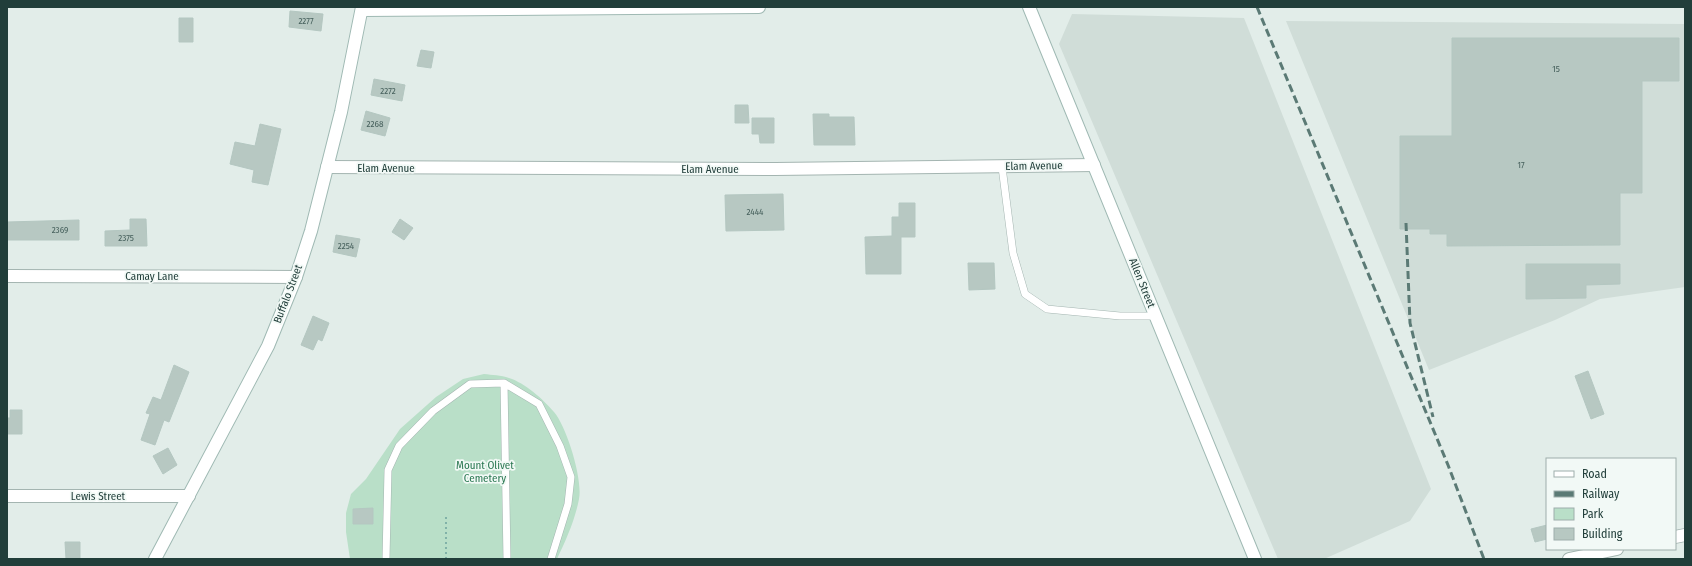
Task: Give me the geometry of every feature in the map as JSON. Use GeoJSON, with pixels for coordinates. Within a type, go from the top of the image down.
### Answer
{"type":"FeatureCollection","features":[{"type":"Feature","properties":{"kind":"street"},"geometry":{"type":"LineString","coordinates":[[362,8],[759,7]]}},
{"type":"Feature","properties":{"kind":"street","name":"Allen Street"},"geometry":{"type":"LineString","coordinates":[[1029,7],[1255,559]]}},
{"type":"Feature","properties":{"kind":"street","name":"Buffalo Street"},"geometry":{"type":"LineString","coordinates":[[155,559],[268,346],[296,277],[311,231],[341,112],[362,8]]}},
{"type":"Feature","properties":{"kind":"street","name":"Elam Avenue"},"geometry":{"type":"LineString","coordinates":[[327,167],[775,169],[1094,165]]}},
{"type":"Feature","properties":{"kind":"street","name":"Camay Lane"},"geometry":{"type":"LineString","coordinates":[[7,276],[296,277]]}},
{"type":"Feature","properties":{"kind":"street","name":"Lewis Street"},"geometry":{"type":"LineString","coordinates":[[7,496],[189,496]]}},
{"type":"Feature","properties":{"kind":"street"},"geometry":{"type":"LineString","coordinates":[[1569,559],[1612,550]]}},
{"type":"Feature","properties":{"kind":"lane"},"geometry":{"type":"LineString","coordinates":[[1002,167],[1013,253],[1025,294],[1047,309],[1120,316],[1156,316]]}},
{"type":"Feature","properties":{"kind":"lane"},"geometry":{"type":"LineString","coordinates":[[504,383],[507,559]]}},
{"type":"Feature","properties":{"kind":"lane"},"geometry":{"type":"LineString","coordinates":[[386,559],[388,470],[399,446],[433,411],[470,384],[504,383],[539,404],[560,446],[571,477],[568,504],[551,559]]}},
{"type":"Feature","properties":{"kind":"path"},"geometry":{"type":"LineString","coordinates":[[446,518],[446,559]]}},
{"type":"Feature","properties":{"kind":"shaded area"},"geometry":{"type":"Polygon","coordinates":[[[1072,14],[1244,18],[1431,489],[1410,521],[1324,559],[1278,559],[1059,44],[1072,14]]]}},
{"type":"Feature","properties":{"kind":"shaded area"},"geometry":{"type":"Polygon","coordinates":[[[1286,21],[1685,24],[1685,287],[1600,299],[1555,320],[1429,370],[1286,21]]]}},
{"type":"Feature","properties":{"kind":"green space","name":"Mount Olivet Cemetery"},"geometry":{"type":"Polygon","coordinates":[[[484,374],[515,380],[533,392],[554,412],[559,419],[569,441],[579,480],[580,490],[573,522],[557,559],[350,559],[346,532],[346,513],[351,494],[366,479],[400,429],[436,397],[463,379],[484,374]]]}},
{"type":"Feature","properties":{"kind":"building"},"geometry":{"type":"Polygon","coordinates":[[[290,11],[323,14],[321,31],[289,27],[290,11]]]}},
{"type":"Feature","properties":{"kind":"building"},"geometry":{"type":"Polygon","coordinates":[[[179,18],[193,18],[193,42],[179,42],[179,18]]]}},
{"type":"Feature","properties":{"kind":"building"},"geometry":{"type":"Polygon","coordinates":[[[1452,38],[1679,38],[1679,81],[1642,81],[1642,193],[1620,193],[1620,245],[1447,246],[1447,234],[1430,234],[1430,229],[1400,229],[1400,136],[1452,136],[1452,38]]]}},
{"type":"Feature","properties":{"kind":"building"},"geometry":{"type":"Polygon","coordinates":[[[421,50],[434,52],[431,68],[417,66],[421,50]]]}},
{"type":"Feature","properties":{"kind":"building"},"geometry":{"type":"Polygon","coordinates":[[[374,79],[405,85],[402,101],[371,95],[374,79]]]}},
{"type":"Feature","properties":{"kind":"building"},"geometry":{"type":"Polygon","coordinates":[[[735,105],[748,105],[749,123],[735,123],[735,105]]]}},
{"type":"Feature","properties":{"kind":"building"},"geometry":{"type":"Polygon","coordinates":[[[366,111],[390,118],[385,136],[361,130],[366,111]]]}},
{"type":"Feature","properties":{"kind":"building"},"geometry":{"type":"Polygon","coordinates":[[[813,114],[829,114],[829,117],[854,117],[855,145],[814,145],[813,114]]]}},
{"type":"Feature","properties":{"kind":"building"},"geometry":{"type":"Polygon","coordinates":[[[752,118],[774,118],[774,143],[760,143],[759,134],[752,134],[752,118]]]}},
{"type":"Feature","properties":{"kind":"building"},"geometry":{"type":"Polygon","coordinates":[[[260,124],[281,129],[268,185],[252,182],[254,170],[230,164],[235,142],[255,146],[260,124]]]}},
{"type":"Feature","properties":{"kind":"building"},"geometry":{"type":"Polygon","coordinates":[[[783,194],[784,230],[726,231],[725,195],[783,194]]]}},
{"type":"Feature","properties":{"kind":"building"},"geometry":{"type":"Polygon","coordinates":[[[899,203],[915,203],[915,237],[901,237],[901,274],[866,274],[865,237],[892,236],[892,217],[899,217],[899,203]]]}},
{"type":"Feature","properties":{"kind":"building"},"geometry":{"type":"Polygon","coordinates":[[[130,219],[146,219],[147,246],[105,246],[105,231],[130,230],[130,219]]]}},
{"type":"Feature","properties":{"kind":"building"},"geometry":{"type":"Polygon","coordinates":[[[400,219],[413,228],[404,240],[392,232],[400,219]]]}},
{"type":"Feature","properties":{"kind":"building"},"geometry":{"type":"Polygon","coordinates":[[[79,220],[79,240],[7,240],[7,222],[79,220]]]}},
{"type":"Feature","properties":{"kind":"building"},"geometry":{"type":"Polygon","coordinates":[[[336,235],[360,239],[356,257],[333,252],[336,235]]]}},
{"type":"Feature","properties":{"kind":"building"},"geometry":{"type":"Polygon","coordinates":[[[968,263],[994,263],[995,289],[969,290],[968,263]]]}},
{"type":"Feature","properties":{"kind":"building"},"geometry":{"type":"Polygon","coordinates":[[[1526,264],[1620,264],[1620,284],[1586,285],[1586,298],[1526,299],[1526,264]]]}},
{"type":"Feature","properties":{"kind":"building"},"geometry":{"type":"Polygon","coordinates":[[[313,316],[329,323],[322,341],[318,339],[313,350],[301,345],[313,316]]]}},
{"type":"Feature","properties":{"kind":"building"},"geometry":{"type":"Polygon","coordinates":[[[174,365],[189,372],[169,422],[164,420],[155,445],[141,440],[150,414],[146,413],[153,397],[161,400],[174,365]]]}},
{"type":"Feature","properties":{"kind":"building"},"geometry":{"type":"Polygon","coordinates":[[[1588,371],[1604,414],[1591,419],[1575,376],[1588,371]]]}},
{"type":"Feature","properties":{"kind":"building"},"geometry":{"type":"Polygon","coordinates":[[[10,410],[22,410],[22,434],[7,434],[7,418],[10,418],[10,410]]]}},
{"type":"Feature","properties":{"kind":"building"},"geometry":{"type":"Polygon","coordinates":[[[168,448],[177,465],[163,474],[153,456],[168,448]]]}},
{"type":"Feature","properties":{"kind":"building"},"geometry":{"type":"Polygon","coordinates":[[[373,508],[373,524],[353,524],[353,509],[373,508]]]}},
{"type":"Feature","properties":{"kind":"building"},"geometry":{"type":"Polygon","coordinates":[[[1546,525],[1546,539],[1535,542],[1531,529],[1546,525]]]}},
{"type":"Feature","properties":{"kind":"building"},"geometry":{"type":"Polygon","coordinates":[[[65,542],[80,542],[80,559],[66,559],[65,542]]]}},
{"type":"Feature","properties":{"kind":"railway"},"geometry":{"type":"LineString","coordinates":[[1257,7],[1448,465],[1484,559]]}},
{"type":"Feature","properties":{"kind":"railway"},"geometry":{"type":"LineString","coordinates":[[1406,223],[1410,323],[1433,417]]}}]}
